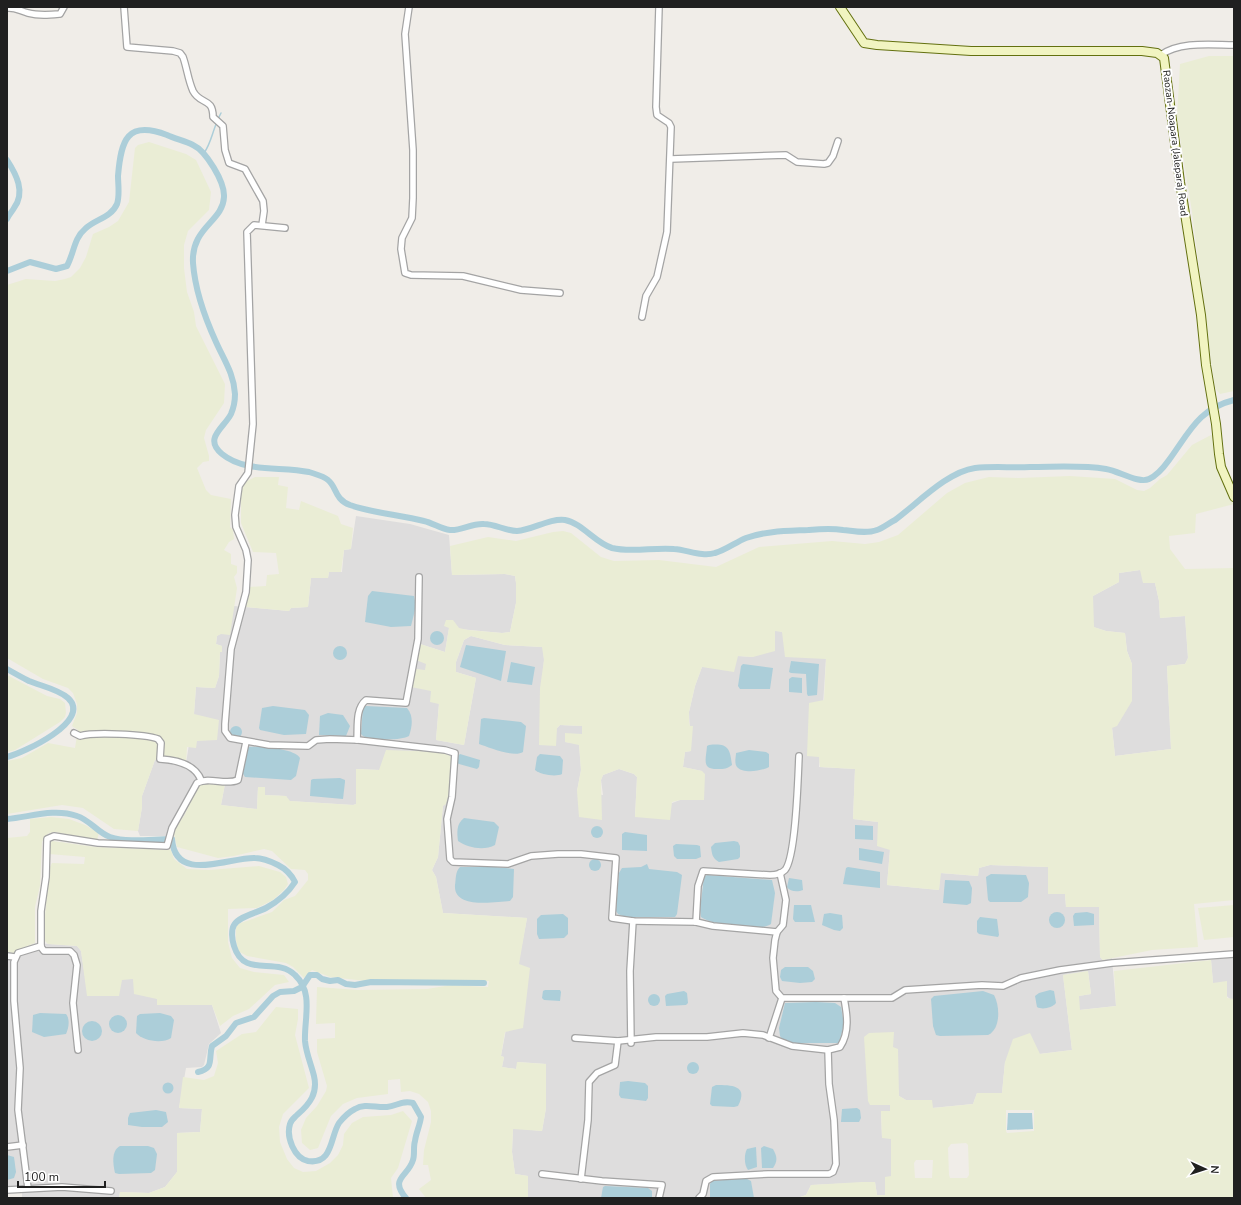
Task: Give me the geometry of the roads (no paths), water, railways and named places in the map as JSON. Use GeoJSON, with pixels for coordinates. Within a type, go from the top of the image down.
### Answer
{"type":"FeatureCollection","features":[{"type":"Feature","properties":{"kind":"main road"},"geometry":{"type":"LineString","coordinates":[[840,7],[864,42],[877,45],[971,51],[1142,51],[1161,55]]}},
{"type":"Feature","properties":{"kind":"main road","name":"Raozan-Noapara (Jalepara) Road"},"geometry":{"type":"LineString","coordinates":[[1161,55],[1166,62],[1180,182],[1213,400],[1221,467],[1234,497]]}},
{"type":"Feature","properties":{"kind":"street"},"geometry":{"type":"LineString","coordinates":[[7,8],[15,7],[34,15],[50,15],[60,14],[64,7]]}},
{"type":"Feature","properties":{"kind":"street"},"geometry":{"type":"LineString","coordinates":[[124,7],[127,47],[180,53],[186,66],[193,92],[210,104],[213,110],[213,117],[218,122],[226,158],[229,163],[245,169],[263,201],[264,211],[262,225]]}},
{"type":"Feature","properties":{"kind":"street"},"geometry":{"type":"LineString","coordinates":[[409,7],[405,34],[413,150],[413,198],[412,218],[402,238],[401,249],[405,273],[411,275],[463,276],[521,290],[560,293]]}},
{"type":"Feature","properties":{"kind":"street"},"geometry":{"type":"LineString","coordinates":[[642,317],[646,296],[658,277],[667,232],[671,159],[671,127],[669,123],[657,115],[656,107],[659,7]]}},
{"type":"Feature","properties":{"kind":"street"},"geometry":{"type":"LineString","coordinates":[[1161,55],[1171,49],[1195,45],[1234,45]]}},
{"type":"Feature","properties":{"kind":"street"},"geometry":{"type":"LineString","coordinates":[[671,159],[786,155],[797,162],[824,164],[828,163],[833,156],[838,141]]}},
{"type":"Feature","properties":{"kind":"street"},"geometry":{"type":"LineString","coordinates":[[285,228],[254,225],[247,232],[250,343],[254,406],[248,473],[239,486],[236,498],[236,527],[244,545],[248,560],[246,592],[231,649],[225,731],[230,738],[269,745],[308,746],[316,740],[357,740],[445,750],[455,753],[452,798],[447,819],[450,859],[452,862],[508,864],[531,856],[558,854],[581,854],[616,858],[612,918],[633,921],[696,922],[713,926],[777,932]]}},
{"type":"Feature","properties":{"kind":"street"},"geometry":{"type":"LineString","coordinates":[[357,740],[358,713],[361,704],[366,700],[406,703],[418,639],[419,578]]}},
{"type":"Feature","properties":{"kind":"street"},"geometry":{"type":"LineString","coordinates":[[74,733],[80,736],[89,734],[105,734],[158,739],[161,744],[160,759],[171,760],[195,770],[202,780]]}},
{"type":"Feature","properties":{"kind":"street"},"geometry":{"type":"LineString","coordinates":[[78,1050],[73,1003],[77,965],[74,955],[70,951],[44,951],[41,946],[40,911],[46,877],[47,839],[54,836],[98,844],[167,846],[172,828],[197,783],[202,780],[231,782],[238,780],[246,742]]}},
{"type":"Feature","properties":{"kind":"street"},"geometry":{"type":"LineString","coordinates":[[696,922],[698,886],[703,871],[770,875],[784,871],[789,862],[793,841],[799,756]]}},
{"type":"Feature","properties":{"kind":"street"},"geometry":{"type":"LineString","coordinates":[[780,873],[786,900],[783,925],[777,932],[774,958],[776,991],[782,998],[892,998],[906,990],[982,984],[1003,986],[1021,978],[1060,970],[1112,964],[1234,954]]}},
{"type":"Feature","properties":{"kind":"street"},"geometry":{"type":"LineString","coordinates":[[631,1041],[630,971],[633,921]]}},
{"type":"Feature","properties":{"kind":"street"},"geometry":{"type":"LineString","coordinates":[[7,956],[15,957],[25,950],[41,946]]}},
{"type":"Feature","properties":{"kind":"street"},"geometry":{"type":"LineString","coordinates":[[15,957],[14,1001],[20,1068],[18,1110],[28,1188]]}},
{"type":"Feature","properties":{"kind":"street"},"geometry":{"type":"LineString","coordinates":[[769,1038],[782,998]]}},
{"type":"Feature","properties":{"kind":"street"},"geometry":{"type":"LineString","coordinates":[[575,1038],[631,1041],[707,1037],[743,1033],[769,1038],[792,1046],[828,1050],[840,1047],[846,1033],[847,1026],[844,998]]}},
{"type":"Feature","properties":{"kind":"street"},"geometry":{"type":"LineString","coordinates":[[581,1178],[588,1120],[589,1082],[597,1073],[615,1065],[618,1041]]}},
{"type":"Feature","properties":{"kind":"street"},"geometry":{"type":"LineString","coordinates":[[699,1198],[703,1194],[706,1182],[713,1177],[768,1174],[829,1174],[833,1172],[836,1164],[834,1120],[828,1084],[828,1050]]}},
{"type":"Feature","properties":{"kind":"street"},"geometry":{"type":"LineString","coordinates":[[7,1147],[23,1145]]}},
{"type":"Feature","properties":{"kind":"street"},"geometry":{"type":"LineString","coordinates":[[542,1174],[662,1185],[660,1198]]}},
{"type":"Feature","properties":{"kind":"street"},"geometry":{"type":"LineString","coordinates":[[7,1190],[83,1187],[111,1190]]}},
{"type":"Feature","properties":{"kind":"water"},"geometry":{"type":"Polygon","coordinates":[[[372,591],[414,596],[416,606],[411,626],[391,627],[365,622],[368,596],[372,591]]]}},
{"type":"Feature","properties":{"kind":"water"},"geometry":{"type":"Polygon","coordinates":[[[437,631],[442,633],[444,638],[442,643],[437,645],[432,643],[430,638],[432,633],[437,631]]]}},
{"type":"Feature","properties":{"kind":"water"},"geometry":{"type":"Polygon","coordinates":[[[466,645],[506,651],[501,681],[460,667],[466,645]]]}},
{"type":"Feature","properties":{"kind":"water"},"geometry":{"type":"Polygon","coordinates":[[[340,646],[345,648],[347,653],[345,658],[340,660],[335,658],[333,653],[335,648],[340,646]]]}},
{"type":"Feature","properties":{"kind":"water"},"geometry":{"type":"Polygon","coordinates":[[[791,661],[819,664],[817,695],[808,696],[806,674],[789,672],[791,661]]]}},
{"type":"Feature","properties":{"kind":"water"},"geometry":{"type":"Polygon","coordinates":[[[511,662],[535,667],[532,685],[507,682],[511,662]]]}},
{"type":"Feature","properties":{"kind":"water"},"geometry":{"type":"Polygon","coordinates":[[[743,664],[773,668],[770,689],[740,689],[738,686],[741,666],[743,664]]]}},
{"type":"Feature","properties":{"kind":"water"},"geometry":{"type":"Polygon","coordinates":[[[792,677],[802,678],[802,693],[789,692],[789,679],[792,677]]]}},
{"type":"Feature","properties":{"kind":"water"},"geometry":{"type":"Polygon","coordinates":[[[273,706],[305,710],[309,715],[306,734],[284,735],[260,730],[262,708],[273,706]]]}},
{"type":"Feature","properties":{"kind":"water"},"geometry":{"type":"Polygon","coordinates":[[[363,707],[407,708],[412,718],[409,736],[400,739],[386,739],[363,736],[361,734],[363,707]]]}},
{"type":"Feature","properties":{"kind":"water"},"geometry":{"type":"Polygon","coordinates":[[[328,713],[343,715],[350,726],[346,736],[319,735],[320,716],[328,713]]]}},
{"type":"Feature","properties":{"kind":"water"},"geometry":{"type":"Polygon","coordinates":[[[484,718],[521,722],[526,726],[523,752],[519,754],[507,753],[479,744],[481,719],[484,718]]]}},
{"type":"Feature","properties":{"kind":"water"},"geometry":{"type":"Polygon","coordinates":[[[234,726],[238,726],[242,732],[238,738],[234,738],[230,734],[230,730],[234,726]]]}},
{"type":"Feature","properties":{"kind":"water"},"geometry":{"type":"Polygon","coordinates":[[[720,745],[727,748],[732,765],[722,769],[709,768],[706,763],[706,756],[707,746],[720,745]]]}},
{"type":"Feature","properties":{"kind":"water"},"geometry":{"type":"Polygon","coordinates":[[[248,747],[276,748],[296,755],[300,758],[296,776],[291,780],[245,777],[242,772],[248,747]]]}},
{"type":"Feature","properties":{"kind":"water"},"geometry":{"type":"Polygon","coordinates":[[[749,750],[766,752],[769,754],[769,767],[757,771],[744,771],[737,767],[735,762],[736,753],[749,750]]]}},
{"type":"Feature","properties":{"kind":"water"},"geometry":{"type":"Polygon","coordinates":[[[460,754],[480,760],[479,767],[477,769],[457,763],[458,756],[460,754]]]}},
{"type":"Feature","properties":{"kind":"water"},"geometry":{"type":"Polygon","coordinates":[[[540,754],[560,756],[563,760],[562,774],[548,775],[535,770],[537,757],[540,754]]]}},
{"type":"Feature","properties":{"kind":"water"},"geometry":{"type":"Polygon","coordinates":[[[340,778],[345,780],[343,799],[310,796],[311,780],[340,778]]]}},
{"type":"Feature","properties":{"kind":"water"},"geometry":{"type":"Polygon","coordinates":[[[464,818],[494,822],[499,827],[495,845],[486,848],[476,848],[458,841],[458,826],[464,818]]]}},
{"type":"Feature","properties":{"kind":"water"},"geometry":{"type":"Polygon","coordinates":[[[855,825],[873,826],[873,840],[855,839],[855,825]]]}},
{"type":"Feature","properties":{"kind":"water"},"geometry":{"type":"Polygon","coordinates":[[[595,826],[599,826],[603,832],[599,838],[595,838],[591,834],[591,830],[595,826]]]}},
{"type":"Feature","properties":{"kind":"water"},"geometry":{"type":"Polygon","coordinates":[[[625,832],[647,835],[647,851],[622,850],[622,834],[625,832]]]}},
{"type":"Feature","properties":{"kind":"water"},"geometry":{"type":"Polygon","coordinates":[[[738,842],[740,846],[740,857],[738,859],[719,862],[715,859],[712,854],[711,847],[715,843],[738,842]]]}},
{"type":"Feature","properties":{"kind":"water"},"geometry":{"type":"Polygon","coordinates":[[[676,844],[700,846],[701,857],[696,859],[677,859],[674,856],[673,846],[676,844]]]}},
{"type":"Feature","properties":{"kind":"water"},"geometry":{"type":"Polygon","coordinates":[[[859,848],[884,852],[882,864],[859,860],[859,848]]]}},
{"type":"Feature","properties":{"kind":"water"},"geometry":{"type":"Polygon","coordinates":[[[595,859],[599,861],[601,865],[599,869],[595,871],[591,869],[589,865],[591,861],[595,859]]]}},
{"type":"Feature","properties":{"kind":"water"},"geometry":{"type":"Polygon","coordinates":[[[647,864],[649,869],[677,872],[682,875],[677,914],[675,917],[625,917],[618,914],[616,911],[619,873],[622,868],[641,867],[647,864]]]}},
{"type":"Feature","properties":{"kind":"water"},"geometry":{"type":"Polygon","coordinates":[[[460,867],[496,867],[514,869],[513,897],[510,901],[485,903],[467,901],[460,898],[456,893],[455,885],[456,873],[460,867]]]}},
{"type":"Feature","properties":{"kind":"water"},"geometry":{"type":"Polygon","coordinates":[[[848,867],[880,872],[880,888],[843,884],[846,868],[848,867]]]}},
{"type":"Feature","properties":{"kind":"water"},"geometry":{"type":"Polygon","coordinates":[[[991,874],[1026,875],[1029,883],[1028,897],[1021,902],[990,902],[988,900],[986,877],[991,874]]]}},
{"type":"Feature","properties":{"kind":"water"},"geometry":{"type":"Polygon","coordinates":[[[707,875],[772,880],[775,893],[771,924],[757,927],[725,925],[706,920],[701,917],[700,910],[704,877],[707,875]]]}},
{"type":"Feature","properties":{"kind":"water"},"geometry":{"type":"Polygon","coordinates":[[[789,878],[802,880],[803,890],[794,891],[788,889],[789,878]]]}},
{"type":"Feature","properties":{"kind":"water"},"geometry":{"type":"Polygon","coordinates":[[[945,880],[969,881],[972,888],[971,903],[967,905],[943,903],[945,880]]]}},
{"type":"Feature","properties":{"kind":"water"},"geometry":{"type":"Polygon","coordinates":[[[794,905],[811,905],[815,922],[795,922],[793,919],[794,905]]]}},
{"type":"Feature","properties":{"kind":"water"},"geometry":{"type":"Polygon","coordinates":[[[1054,912],[1060,912],[1065,917],[1063,926],[1060,928],[1054,928],[1049,923],[1049,917],[1054,912]]]}},
{"type":"Feature","properties":{"kind":"water"},"geometry":{"type":"Polygon","coordinates":[[[1087,912],[1094,914],[1094,925],[1074,926],[1073,916],[1075,913],[1087,912]]]}},
{"type":"Feature","properties":{"kind":"water"},"geometry":{"type":"Polygon","coordinates":[[[830,913],[842,915],[843,928],[840,931],[822,925],[824,914],[830,913]]]}},
{"type":"Feature","properties":{"kind":"water"},"geometry":{"type":"Polygon","coordinates":[[[563,914],[568,918],[568,934],[564,938],[539,939],[537,934],[537,919],[541,915],[563,914]]]}},
{"type":"Feature","properties":{"kind":"water"},"geometry":{"type":"Polygon","coordinates":[[[980,917],[997,919],[998,937],[979,934],[977,932],[977,921],[980,917]]]}},
{"type":"Feature","properties":{"kind":"water"},"geometry":{"type":"Polygon","coordinates":[[[785,967],[808,967],[813,971],[815,979],[812,982],[800,983],[782,981],[780,977],[781,970],[785,967]]]}},
{"type":"Feature","properties":{"kind":"water"},"geometry":{"type":"Polygon","coordinates":[[[560,990],[560,1001],[544,1000],[542,998],[543,991],[560,990]]]}},
{"type":"Feature","properties":{"kind":"water"},"geometry":{"type":"Polygon","coordinates":[[[1050,990],[1054,991],[1056,1003],[1047,1008],[1037,1007],[1035,996],[1039,993],[1050,990]]]}},
{"type":"Feature","properties":{"kind":"water"},"geometry":{"type":"Polygon","coordinates":[[[684,991],[687,993],[688,1003],[686,1005],[666,1006],[665,996],[667,994],[684,991]]]}},
{"type":"Feature","properties":{"kind":"water"},"geometry":{"type":"Polygon","coordinates":[[[983,991],[994,995],[996,1000],[998,1017],[995,1028],[992,1032],[988,1035],[936,1035],[933,1026],[931,999],[934,996],[983,991]]]}},
{"type":"Feature","properties":{"kind":"water"},"geometry":{"type":"Polygon","coordinates":[[[656,994],[659,995],[659,1005],[652,1006],[649,1005],[648,998],[649,995],[656,994]]]}},
{"type":"Feature","properties":{"kind":"water"},"geometry":{"type":"Polygon","coordinates":[[[785,1003],[835,1003],[841,1007],[844,1024],[839,1043],[792,1043],[783,1040],[780,1036],[779,1028],[785,1003]]]}},
{"type":"Feature","properties":{"kind":"water"},"geometry":{"type":"Polygon","coordinates":[[[40,1013],[66,1014],[69,1024],[66,1034],[44,1037],[32,1032],[33,1015],[40,1013]]]}},
{"type":"Feature","properties":{"kind":"water"},"geometry":{"type":"Polygon","coordinates":[[[160,1013],[171,1016],[174,1020],[171,1038],[163,1041],[153,1041],[143,1038],[136,1033],[137,1016],[140,1014],[160,1013]]]}},
{"type":"Feature","properties":{"kind":"water"},"geometry":{"type":"Polygon","coordinates":[[[118,1015],[124,1018],[127,1024],[124,1030],[118,1033],[112,1030],[109,1024],[112,1018],[118,1015]]]}},
{"type":"Feature","properties":{"kind":"water"},"geometry":{"type":"Polygon","coordinates":[[[92,1021],[99,1024],[102,1031],[99,1038],[92,1041],[85,1038],[82,1031],[85,1024],[92,1021]]]}},
{"type":"Feature","properties":{"kind":"water"},"geometry":{"type":"Polygon","coordinates":[[[691,1062],[695,1062],[699,1068],[695,1074],[691,1074],[687,1070],[687,1066],[691,1062]]]}},
{"type":"Feature","properties":{"kind":"water"},"geometry":{"type":"Polygon","coordinates":[[[628,1081],[645,1083],[648,1086],[648,1098],[646,1101],[621,1098],[619,1095],[620,1082],[628,1081]]]}},
{"type":"Feature","properties":{"kind":"water"},"geometry":{"type":"Polygon","coordinates":[[[168,1082],[172,1084],[174,1088],[172,1092],[168,1094],[164,1092],[162,1088],[164,1084],[168,1082]]]}},
{"type":"Feature","properties":{"kind":"water"},"geometry":{"type":"Polygon","coordinates":[[[716,1085],[732,1086],[740,1090],[741,1099],[738,1106],[712,1106],[710,1104],[712,1087],[716,1085]]]}},
{"type":"Feature","properties":{"kind":"water"},"geometry":{"type":"Polygon","coordinates":[[[857,1108],[860,1110],[861,1118],[859,1122],[841,1122],[842,1109],[857,1108]]]}},
{"type":"Feature","properties":{"kind":"water"},"geometry":{"type":"Polygon","coordinates":[[[156,1110],[166,1112],[168,1122],[162,1127],[128,1125],[130,1113],[156,1110]]]}},
{"type":"Feature","properties":{"kind":"water"},"geometry":{"type":"Polygon","coordinates":[[[1008,1113],[1032,1113],[1033,1129],[1007,1130],[1008,1113]]]}},
{"type":"Feature","properties":{"kind":"water"},"geometry":{"type":"Polygon","coordinates":[[[120,1146],[148,1146],[154,1148],[157,1154],[155,1170],[151,1173],[115,1173],[113,1162],[114,1154],[120,1146]]]}},
{"type":"Feature","properties":{"kind":"water"},"geometry":{"type":"Polygon","coordinates":[[[764,1146],[773,1149],[776,1161],[773,1168],[762,1168],[761,1148],[764,1146]]]}},
{"type":"Feature","properties":{"kind":"water"},"geometry":{"type":"Polygon","coordinates":[[[756,1147],[757,1167],[748,1170],[745,1162],[746,1151],[747,1149],[756,1147]]]}},
{"type":"Feature","properties":{"kind":"water"},"geometry":{"type":"Polygon","coordinates":[[[7,1155],[14,1157],[16,1172],[14,1178],[7,1180],[7,1155]]]}},
{"type":"Feature","properties":{"kind":"water"},"geometry":{"type":"Polygon","coordinates":[[[745,1178],[751,1181],[754,1198],[710,1198],[710,1184],[712,1181],[745,1178]]]}},
{"type":"Feature","properties":{"kind":"water"},"geometry":{"type":"Polygon","coordinates":[[[603,1187],[648,1188],[652,1191],[652,1198],[601,1198],[603,1187]]]}},
{"type":"Feature","properties":{"kind":"waterway"},"geometry":{"type":"LineString","coordinates":[[218,119],[221,113]]}},
{"type":"Feature","properties":{"kind":"waterway"},"geometry":{"type":"LineString","coordinates":[[204,153],[210,142],[217,122]]}},
{"type":"Feature","properties":{"kind":"waterway"},"geometry":{"type":"LineString","coordinates":[[7,271],[30,262],[56,269],[67,266],[76,241],[81,233],[111,212],[117,204],[119,194],[119,163],[124,143],[129,136],[135,132],[143,130],[154,131],[193,145],[198,148],[209,160],[214,168],[221,183],[224,197],[222,206],[218,213],[197,241],[193,263],[198,294],[204,314],[233,380],[235,394],[234,406],[228,419],[217,433],[214,443],[222,454],[241,464],[264,468],[298,470],[317,474],[328,480],[341,500],[350,505],[424,521],[450,530],[484,524],[517,531],[529,529],[547,522],[565,520],[577,525],[600,542],[612,548],[620,549],[666,549],[710,554],[723,550],[746,538],[769,533],[826,529],[869,532],[882,528],[895,520],[933,489],[954,475],[975,468],[1087,467],[1111,470],[1134,479],[1145,480],[1149,479],[1163,468],[1189,432],[1203,416],[1211,409],[1234,400]]}},
{"type":"Feature","properties":{"kind":"waterway"},"geometry":{"type":"LineString","coordinates":[[7,160],[14,171],[19,189],[18,202],[7,219]]}},
{"type":"Feature","properties":{"kind":"waterway"},"geometry":{"type":"LineString","coordinates":[[7,669],[29,681],[59,692],[68,698],[73,707],[71,716],[64,726],[53,735],[40,743],[7,757]]}},
{"type":"Feature","properties":{"kind":"waterway"},"geometry":{"type":"LineString","coordinates":[[7,819],[51,813],[68,814],[86,820],[102,833],[117,839],[172,839],[175,853],[183,861],[193,865],[205,865],[258,858],[275,864],[288,872],[295,882],[289,890],[270,906],[236,922],[232,930],[232,935],[234,946],[239,956],[245,962],[253,965],[279,967],[287,970],[295,975],[301,982],[304,990],[307,1006],[305,1041],[307,1054],[314,1076],[315,1088],[312,1098],[290,1123],[290,1141],[299,1156],[308,1161],[316,1161],[322,1159],[330,1149],[339,1123],[353,1110],[363,1106],[387,1107],[409,1102],[413,1103],[421,1117],[414,1143],[414,1155],[411,1166],[399,1182],[401,1191],[406,1198]]}},
{"type":"Feature","properties":{"kind":"waterway"},"geometry":{"type":"LineString","coordinates":[[198,1072],[207,1068],[209,1065],[212,1046],[226,1036],[236,1023],[254,1017],[273,996],[280,992],[294,991],[302,987],[310,975],[317,975],[322,979],[330,981],[338,980],[346,984],[355,985],[371,982],[484,983]]}}]}
